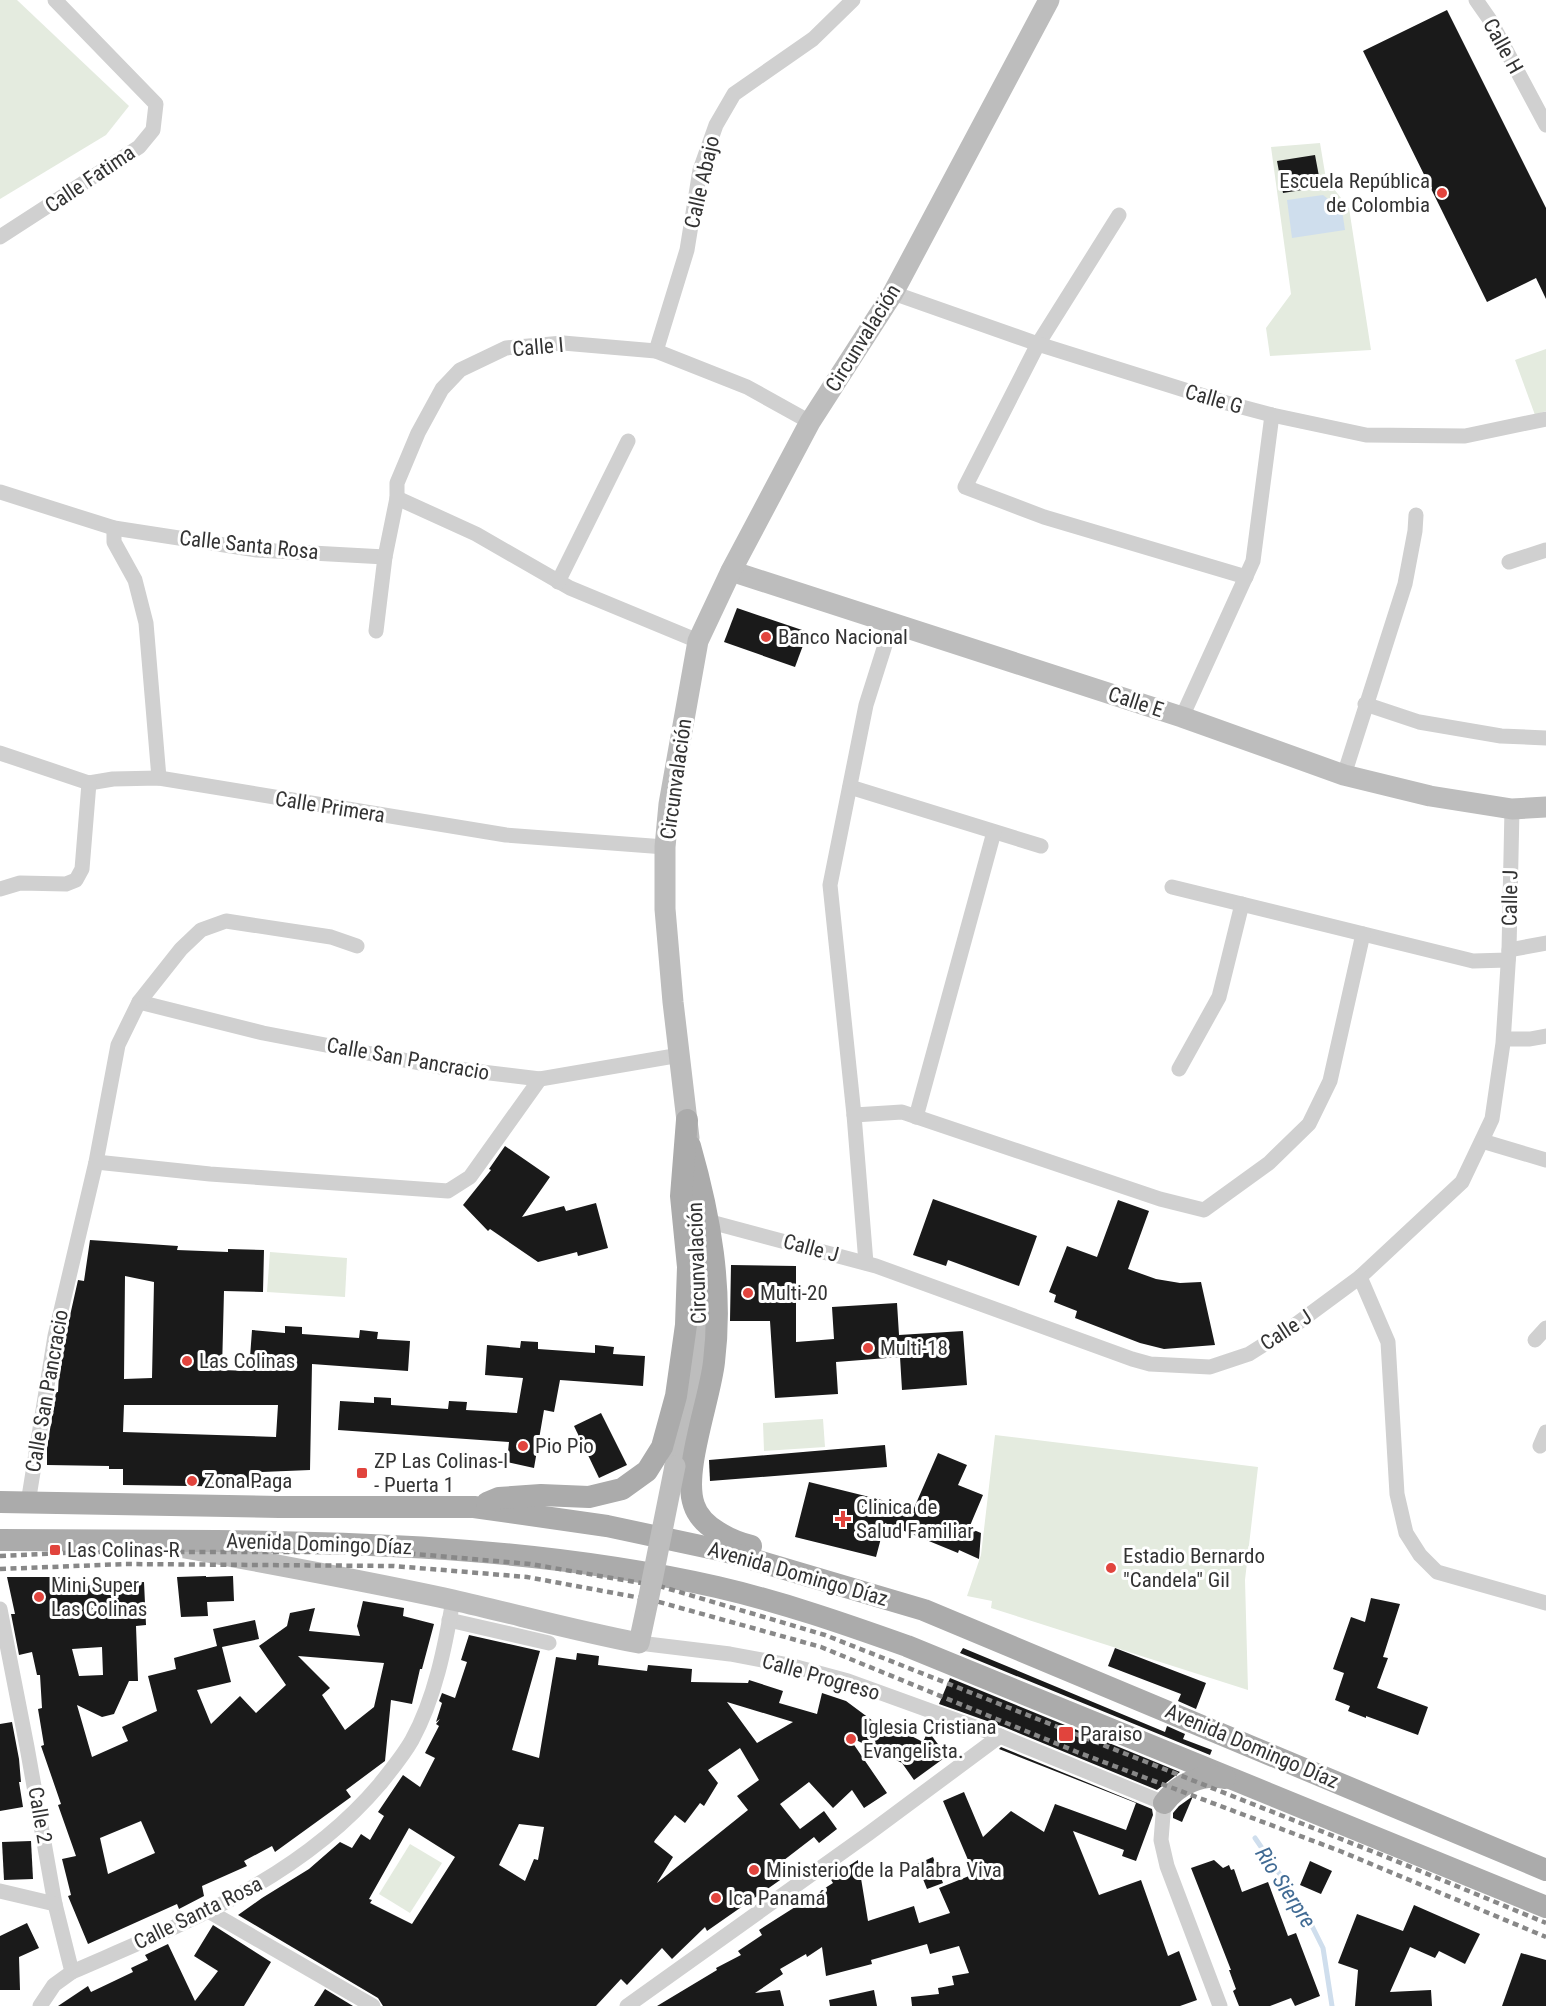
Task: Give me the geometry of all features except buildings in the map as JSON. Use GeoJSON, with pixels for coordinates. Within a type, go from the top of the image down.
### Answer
{"type":"FeatureCollection","features":[{"type":"Feature","properties":{"kind":"main road","name":"Circunvalación"},"geometry":{"type":"LineString","coordinates":[[639,1642],[698,1362],[700,1335],[701,1288],[698,1231],[665,909],[665,847],[669,804],[698,641],[731,571],[810,422],[893,293],[1049,0]]}},
{"type":"Feature","properties":{"kind":"main road","name":"Calle E"},"geometry":{"type":"LineString","coordinates":[[731,571],[1182,717],[1344,775],[1430,796],[1512,809],[1546,807]]}},
{"type":"Feature","properties":{"kind":"main road"},"geometry":{"type":"LineString","coordinates":[[688,1130],[704,1194],[715,1272],[716,1334],[714,1363],[692,1467],[690,1491],[694,1507],[700,1517],[724,1535],[745,1544],[790,1556],[828,1581]]}},
{"type":"Feature","properties":{"kind":"main road"},"geometry":{"type":"LineString","coordinates":[[474,1507],[499,1498],[541,1495],[589,1497],[622,1489],[647,1471],[659,1452],[676,1396],[686,1325],[688,1267],[681,1196],[688,1130]]}},
{"type":"Feature","properties":{"kind":"main road","name":"Avenida Domingo Díaz"},"geometry":{"type":"LineString","coordinates":[[0,1502],[279,1507],[474,1507],[607,1526],[724,1551],[935,1615],[1546,1870]]}},
{"type":"Feature","properties":{"kind":"main road","name":"Avenida Domingo Díaz"},"geometry":{"type":"LineString","coordinates":[[0,1539],[352,1543],[476,1551],[601,1566],[718,1587],[830,1618],[907,1646],[1546,1907]]}},
{"type":"Feature","properties":{"kind":"main road"},"geometry":{"type":"LineString","coordinates":[[144,1541],[366,1582],[451,1610],[639,1642]]}},
{"type":"Feature","properties":{"kind":"main road"},"geometry":{"type":"LineString","coordinates":[[1164,1803],[1188,1782],[1214,1775],[1239,1781]]}},
{"type":"Feature","properties":{"kind":"street","name":"Calle Fatima"},"geometry":{"type":"LineString","coordinates":[[0,237],[139,147],[153,129],[156,104],[55,0]]}},
{"type":"Feature","properties":{"kind":"street","name":"Calle Abajo"},"geometry":{"type":"LineString","coordinates":[[656,351],[687,250],[700,170],[716,125],[734,94],[813,39],[853,0]]}},
{"type":"Feature","properties":{"kind":"street","name":"Calle H"},"geometry":{"type":"LineString","coordinates":[[1476,0],[1490,20],[1546,125]]}},
{"type":"Feature","properties":{"kind":"street"},"geometry":{"type":"LineString","coordinates":[[1119,215],[1038,344],[965,487],[1044,518],[1246,577]]}},
{"type":"Feature","properties":{"kind":"street","name":"Calle G"},"geometry":{"type":"LineString","coordinates":[[893,293],[1038,344],[1223,402],[1366,435],[1465,436],[1546,419]]}},
{"type":"Feature","properties":{"kind":"street","name":"Calle I"},"geometry":{"type":"LineString","coordinates":[[376,631],[385,557],[397,498],[397,483],[418,433],[442,389],[460,370],[506,348],[563,343],[656,351],[747,387],[810,422]]}},
{"type":"Feature","properties":{"kind":"street"},"geometry":{"type":"LineString","coordinates":[[1182,717],[1253,561],[1272,415]]}},
{"type":"Feature","properties":{"kind":"street"},"geometry":{"type":"LineString","coordinates":[[558,582],[628,441]]}},
{"type":"Feature","properties":{"kind":"street","name":"Calle Santa Rosa"},"geometry":{"type":"LineString","coordinates":[[0,492],[114,528],[257,549],[385,557]]}},
{"type":"Feature","properties":{"kind":"street"},"geometry":{"type":"LineString","coordinates":[[397,498],[476,534],[570,588],[698,641]]}},
{"type":"Feature","properties":{"kind":"street"},"geometry":{"type":"LineString","coordinates":[[1344,775],[1405,584],[1416,515]]}},
{"type":"Feature","properties":{"kind":"street"},"geometry":{"type":"LineString","coordinates":[[114,528],[114,542],[135,580],[146,623],[159,778]]}},
{"type":"Feature","properties":{"kind":"street"},"geometry":{"type":"LineString","coordinates":[[1509,562],[1546,550]]}},
{"type":"Feature","properties":{"kind":"street"},"geometry":{"type":"LineString","coordinates":[[866,1263],[854,1115],[830,885],[866,705],[892,623]]}},
{"type":"Feature","properties":{"kind":"street"},"geometry":{"type":"LineString","coordinates":[[1365,704],[1419,722],[1501,736],[1546,738]]}},
{"type":"Feature","properties":{"kind":"street","name":"Calle Primera"},"geometry":{"type":"LineString","coordinates":[[0,753],[89,783],[113,779],[159,778],[506,835],[665,847]]}},
{"type":"Feature","properties":{"kind":"street"},"geometry":{"type":"LineString","coordinates":[[0,889],[21,883],[66,884],[76,880],[82,869],[89,783]]}},
{"type":"Feature","properties":{"kind":"street"},"geometry":{"type":"LineString","coordinates":[[850,787],[1041,846]]}},
{"type":"Feature","properties":{"kind":"street","name":"Calle J"},"geometry":{"type":"LineString","coordinates":[[707,1221],[866,1263],[1150,1364],[1210,1367],[1249,1354],[1295,1325],[1360,1277],[1462,1182],[1482,1141],[1492,1119],[1504,1039],[1509,955],[1512,809]]}},
{"type":"Feature","properties":{"kind":"street"},"geometry":{"type":"LineString","coordinates":[[916,1117],[994,832]]}},
{"type":"Feature","properties":{"kind":"street"},"geometry":{"type":"LineString","coordinates":[[1172,887],[1473,961],[1509,955],[1546,943]]}},
{"type":"Feature","properties":{"kind":"street"},"geometry":{"type":"LineString","coordinates":[[1179,1069],[1219,998],[1242,904]]}},
{"type":"Feature","properties":{"kind":"street","name":"Calle San Pancracio"},"geometry":{"type":"LineString","coordinates":[[28,1503],[56,1336],[96,1162],[118,1045],[139,1002],[180,949],[201,930],[226,921],[331,937],[357,946]]}},
{"type":"Feature","properties":{"kind":"street"},"geometry":{"type":"LineString","coordinates":[[854,1115],[902,1112],[1160,1199],[1204,1210],[1269,1163],[1309,1124],[1330,1081],[1363,934]]}},
{"type":"Feature","properties":{"kind":"street","name":"Calle San Pancracio"},"geometry":{"type":"LineString","coordinates":[[139,1002],[263,1033],[440,1067],[540,1079],[680,1055]]}},
{"type":"Feature","properties":{"kind":"street"},"geometry":{"type":"LineString","coordinates":[[1504,1039],[1530,1039],[1546,1036]]}},
{"type":"Feature","properties":{"kind":"street"},"geometry":{"type":"LineString","coordinates":[[96,1162],[210,1174],[448,1191],[470,1177],[540,1079]]}},
{"type":"Feature","properties":{"kind":"street"},"geometry":{"type":"LineString","coordinates":[[1482,1141],[1546,1160]]}},
{"type":"Feature","properties":{"kind":"street"},"geometry":{"type":"LineString","coordinates":[[1360,1277],[1388,1342],[1397,1494],[1406,1533],[1420,1555],[1437,1572],[1546,1603]]}},
{"type":"Feature","properties":{"kind":"street"},"geometry":{"type":"LineString","coordinates":[[1535,1340],[1546,1328]]}},
{"type":"Feature","properties":{"kind":"street","name":"Calle 2"},"geometry":{"type":"LineString","coordinates":[[0,1610],[7,1684],[41,1821],[55,1904],[72,1972]]}},
{"type":"Feature","properties":{"kind":"street"},"geometry":{"type":"LineString","coordinates":[[451,1610],[549,1643]]}},
{"type":"Feature","properties":{"kind":"street","name":"Calle Santa Rosa"},"geometry":{"type":"LineString","coordinates":[[72,1972],[210,1912],[243,1894],[310,1851],[361,1807],[412,1739],[438,1671],[451,1610]]}},
{"type":"Feature","properties":{"kind":"street","name":"Calle Progreso"},"geometry":{"type":"LineString","coordinates":[[639,1642],[730,1654],[789,1665],[848,1681],[1000,1736],[1164,1803]]}},
{"type":"Feature","properties":{"kind":"street"},"geometry":{"type":"LineString","coordinates":[[627,2006],[868,1834],[1000,1736]]}},
{"type":"Feature","properties":{"kind":"street"},"geometry":{"type":"LineString","coordinates":[[1164,1803],[1161,1840],[1167,1866],[1220,2006]]}},
{"type":"Feature","properties":{"kind":"street"},"geometry":{"type":"LineString","coordinates":[[0,1891],[55,1904]]}},
{"type":"Feature","properties":{"kind":"street"},"geometry":{"type":"LineString","coordinates":[[210,1912],[373,2006]]}},
{"type":"Feature","properties":{"kind":"street"},"geometry":{"type":"LineString","coordinates":[[39,2006],[54,1985],[72,1972]]}},
{"type":"Feature","properties":{"kind":"shaded area"},"geometry":{"type":"Polygon","coordinates":[[[0,0],[17,0],[129,106],[106,135],[0,199],[0,0]]]}},
{"type":"Feature","properties":{"kind":"shaded area"},"geometry":{"type":"Polygon","coordinates":[[[1320,143],[1326,179],[1349,208],[1371,350],[1270,356],[1266,328],[1291,294],[1271,147],[1320,143]]]}},
{"type":"Feature","properties":{"kind":"shaded area"},"geometry":{"type":"Polygon","coordinates":[[[1546,349],[1546,411],[1535,415],[1515,360],[1546,349]]]}},
{"type":"Feature","properties":{"kind":"shaded area"},"geometry":{"type":"Polygon","coordinates":[[[270,1252],[347,1258],[345,1297],[267,1292],[270,1252]]]}},
{"type":"Feature","properties":{"kind":"shaded area"},"geometry":{"type":"Polygon","coordinates":[[[823,1419],[825,1447],[764,1451],[763,1423],[823,1419]]]}},
{"type":"Feature","properties":{"kind":"shaded area","name":"Estadio Bernardo \"Candela\" Gil"},"geometry":{"type":"Polygon","coordinates":[[[995,1435],[1258,1467],[1245,1580],[1248,1690],[991,1608],[992,1601],[967,1596],[981,1555],[995,1435]]]}},
{"type":"Feature","properties":{"kind":"shaded area"},"geometry":{"type":"Polygon","coordinates":[[[410,1844],[442,1863],[410,1913],[379,1894],[410,1844]]]}},
{"type":"Feature","properties":{"kind":"water"},"geometry":{"type":"Polygon","coordinates":[[[1323,195],[1342,210],[1345,230],[1292,238],[1287,200],[1323,195]]]}},
{"type":"Feature","properties":{"kind":"waterway","name":"Rio Sierpre"},"geometry":{"type":"LineString","coordinates":[[1255,1838],[1303,1908],[1323,1948],[1332,2006]]}},
{"type":"Feature","properties":{"kind":"railway"},"geometry":{"type":"LineString","coordinates":[[0,1556],[86,1552],[392,1552],[530,1564],[659,1586],[825,1635],[1379,1854],[1546,1923]]}},
{"type":"Feature","properties":{"kind":"railway"},"geometry":{"type":"LineString","coordinates":[[0,1569],[125,1564],[394,1566],[527,1577],[652,1600],[821,1647],[1077,1752],[1340,1851],[1546,1937]]}},
{"type":"Feature","properties":{"kind":"place","name":"Escuela República de Colombia"},"geometry":{"type":"Point","coordinates":[1442,193]}},
{"type":"Feature","properties":{"kind":"place","name":"Banco Nacional"},"geometry":{"type":"Point","coordinates":[766,637]}},
{"type":"Feature","properties":{"kind":"place","name":"Multi-20"},"geometry":{"type":"Point","coordinates":[748,1293]}},
{"type":"Feature","properties":{"kind":"place","name":"Multi-18"},"geometry":{"type":"Point","coordinates":[868,1348]}},
{"type":"Feature","properties":{"kind":"place","name":"Las Colinas"},"geometry":{"type":"Point","coordinates":[187,1361]}},
{"type":"Feature","properties":{"kind":"place","name":"Pio Pio"},"geometry":{"type":"Point","coordinates":[523,1446]}},
{"type":"Feature","properties":{"kind":"place","name":"ZP Las Colinas-I - Puerta 1"},"geometry":{"type":"Point","coordinates":[362,1473]}},
{"type":"Feature","properties":{"kind":"place","name":"Zona Paga"},"geometry":{"type":"Point","coordinates":[192,1481]}},
{"type":"Feature","properties":{"kind":"place","name":"Clinica de Salud Familiar"},"geometry":{"type":"Point","coordinates":[843,1519]}},
{"type":"Feature","properties":{"kind":"place","name":"Las Colinas-R"},"geometry":{"type":"Point","coordinates":[55,1550]}},
{"type":"Feature","properties":{"kind":"place","name":"Estadio Bernardo \"Candela\" Gil"},"geometry":{"type":"Point","coordinates":[1111,1568]}},
{"type":"Feature","properties":{"kind":"place","name":"Mini Super Las Colinas"},"geometry":{"type":"Point","coordinates":[39,1597]}},
{"type":"Feature","properties":{"kind":"place","name":"Paraiso"},"geometry":{"type":"Point","coordinates":[1066,1734]}},
{"type":"Feature","properties":{"kind":"place","name":"Iglesia Cristiana Evangelista."},"geometry":{"type":"Point","coordinates":[851,1739]}},
{"type":"Feature","properties":{"kind":"place","name":"Ministerio de la Palabra Viva"},"geometry":{"type":"Point","coordinates":[754,1870]}},
{"type":"Feature","properties":{"kind":"place","name":"Ica Panamá"},"geometry":{"type":"Point","coordinates":[716,1898]}}]}
